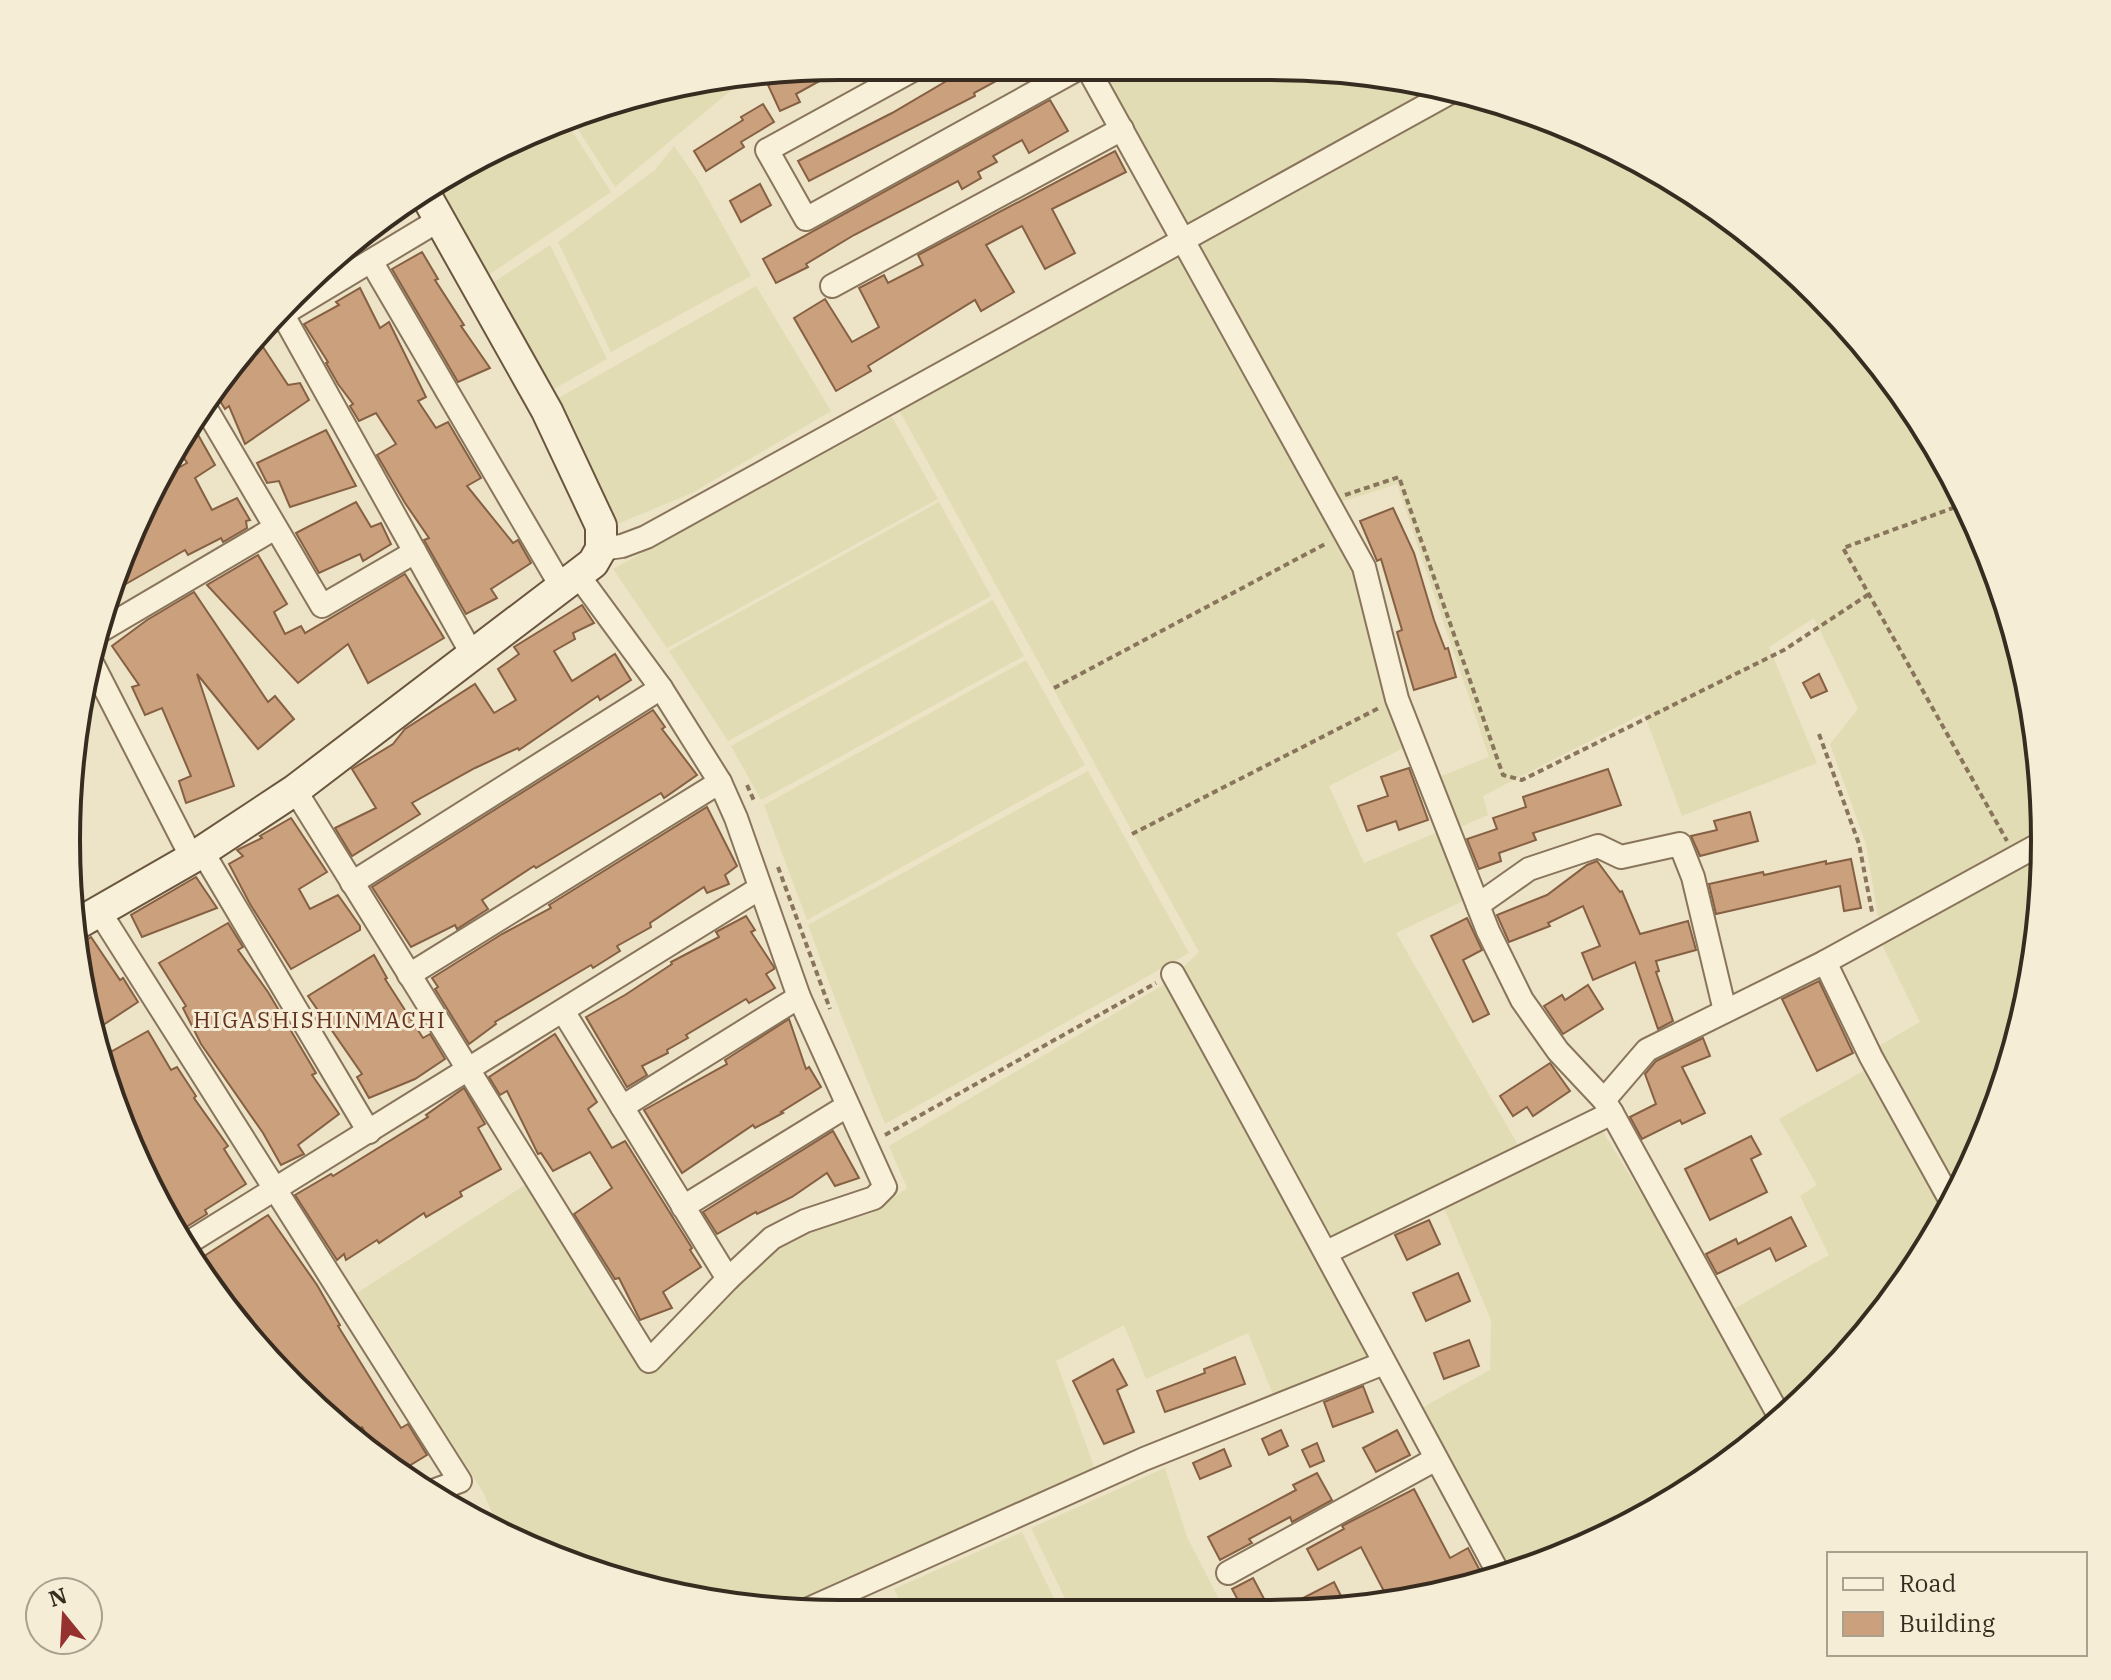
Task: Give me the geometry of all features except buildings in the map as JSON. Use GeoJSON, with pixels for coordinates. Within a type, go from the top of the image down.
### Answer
{"type":"FeatureCollection","features":[{"type":"Feature","properties":{"kind":"street"},"geometry":{"type":"LineString","coordinates":[[894,80],[767,150],[806,219],[1057,80]]}},
{"type":"Feature","properties":{"kind":"street"},"geometry":{"type":"LineString","coordinates":[[1094,80],[1364,567],[1397,699],[1488,931],[1522,1000],[1558,1051],[1608,1106],[1775,1408]]}},
{"type":"Feature","properties":{"kind":"street"},"geometry":{"type":"LineString","coordinates":[[601,549],[622,546],[646,537],[1438,99]]}},
{"type":"Feature","properties":{"kind":"street"},"geometry":{"type":"LineString","coordinates":[[832,286],[1122,129]]}},
{"type":"Feature","properties":{"kind":"street"},"geometry":{"type":"LineString","coordinates":[[429,201],[547,411],[601,526],[601,549],[593,563],[295,790],[197,854],[88,918],[277,1189],[460,1481],[443,1487]]}},
{"type":"Feature","properties":{"kind":"street"},"geometry":{"type":"LineString","coordinates":[[306,300],[439,220]]}},
{"type":"Feature","properties":{"kind":"street"},"geometry":{"type":"LineString","coordinates":[[295,790],[649,1361],[772,1238],[805,1221],[874,1198],[885,1187],[799,997],[736,818],[720,782],[661,688],[570,580],[371,261]]}},
{"type":"Feature","properties":{"kind":"street"},"geometry":{"type":"LineString","coordinates":[[281,326],[472,654]]}},
{"type":"Feature","properties":{"kind":"street"},"geometry":{"type":"LineString","coordinates":[[210,415],[322,606],[415,552]]}},
{"type":"Feature","properties":{"kind":"street"},"geometry":{"type":"LineString","coordinates":[[112,624],[275,528]]}},
{"type":"Feature","properties":{"kind":"street"},"geometry":{"type":"LineString","coordinates":[[99,675],[197,854],[369,1132]]}},
{"type":"Feature","properties":{"kind":"street"},"geometry":{"type":"LineString","coordinates":[[352,883],[661,688]]}},
{"type":"Feature","properties":{"kind":"street"},"geometry":{"type":"LineString","coordinates":[[409,975],[720,782]]}},
{"type":"Feature","properties":{"kind":"street"},"geometry":{"type":"LineString","coordinates":[[1478,905],[1529,869],[1598,846],[1621,857],[1680,844],[1693,877],[1725,1011]]}},
{"type":"Feature","properties":{"kind":"street"},"geometry":{"type":"LineString","coordinates":[[1327,1252],[1608,1106],[1647,1050],[1825,962],[2031,849]]}},
{"type":"Feature","properties":{"kind":"street"},"geometry":{"type":"LineString","coordinates":[[194,1239],[760,888]]}},
{"type":"Feature","properties":{"kind":"street"},"geometry":{"type":"LineString","coordinates":[[1825,962],[1871,1057],[1945,1191]]}},
{"type":"Feature","properties":{"kind":"street"},"geometry":{"type":"LineString","coordinates":[[1173,974],[1327,1252],[1495,1566]]}},
{"type":"Feature","properties":{"kind":"street"},"geometry":{"type":"LineString","coordinates":[[622,1107],[799,997]]}},
{"type":"Feature","properties":{"kind":"street"},"geometry":{"type":"LineString","coordinates":[[563,1011],[728,1279]]}},
{"type":"Feature","properties":{"kind":"street"},"geometry":{"type":"LineString","coordinates":[[683,1207],[847,1106]]}},
{"type":"Feature","properties":{"kind":"street"},"geometry":{"type":"LineString","coordinates":[[830,1600],[1144,1459],[1384,1363]]}},
{"type":"Feature","properties":{"kind":"street"},"geometry":{"type":"LineString","coordinates":[[1228,1573],[1436,1459]]}},
{"type":"Feature","properties":{"kind":"path"},"geometry":{"type":"LineString","coordinates":[[1328,501],[1399,477],[1503,775],[1522,780],[1784,650],[1869,594]]}},
{"type":"Feature","properties":{"kind":"path"},"geometry":{"type":"LineString","coordinates":[[1955,507],[1843,548],[2016,857]]}},
{"type":"Feature","properties":{"kind":"path"},"geometry":{"type":"LineString","coordinates":[[1054,688],[1346,534]]}},
{"type":"Feature","properties":{"kind":"path"},"geometry":{"type":"LineString","coordinates":[[1132,834],[1397,699]]}},
{"type":"Feature","properties":{"kind":"path"},"geometry":{"type":"LineString","coordinates":[[1819,734],[1859,844],[1877,934]]}},
{"type":"Feature","properties":{"kind":"path"},"geometry":{"type":"LineString","coordinates":[[742,778],[756,805]]}},
{"type":"Feature","properties":{"kind":"path"},"geometry":{"type":"LineString","coordinates":[[777,864],[831,1012]]}},
{"type":"Feature","properties":{"kind":"path"},"geometry":{"type":"LineString","coordinates":[[879,1122],[885,1136],[1173,974]]}},
{"type":"Feature","properties":{"kind":"shaded area"},"geometry":{"type":"Polygon","coordinates":[[[1101,80],[1271,80],[1370,87],[1468,106],[1562,138],[1651,182],[1734,237],[1808,303],[1874,377],[1903,418],[1953,504],[1991,596],[2005,643],[2024,741],[2029,790],[2031,840],[2024,939],[2005,1037],[1991,1084],[1953,1176],[1929,1220],[1874,1303],[1842,1341],[1772,1411],[1734,1443],[1693,1472],[1607,1522],[1502,1564],[1418,1410],[1490,1370],[1491,1320],[1437,1191],[1329,1241],[1385,1353],[1275,1399],[1248,1333],[1146,1379],[1124,1325],[1056,1361],[1096,1472],[813,1599],[741,1593],[643,1574],[549,1542],[494,1517],[483,1492],[357,1293],[525,1185],[649,1373],[788,1237],[870,1214],[907,1188],[889,1146],[1165,984],[1199,952],[899,410],[1192,248],[1101,80]],[[1397,484],[1322,508],[1358,569],[1409,745],[1329,786],[1364,863],[1438,832],[1463,901],[1396,933],[1529,1164],[1600,1127],[1718,1318],[1829,1255],[1800,1196],[1817,1185],[1779,1119],[1879,1062],[1877,1047],[1920,1022],[1883,947],[1866,844],[1830,744],[1858,709],[1814,618],[1769,647],[1817,763],[1682,816],[1644,713],[1483,796],[1488,815],[1458,828],[1439,777],[1489,757],[1397,484]]]}},
{"type":"Feature","properties":{"kind":"shaded area"},"geometry":{"type":"Polygon","coordinates":[[[734,88],[615,187],[577,127],[643,106],[734,88]]]}},
{"type":"Feature","properties":{"kind":"shaded area"},"geometry":{"type":"Polygon","coordinates":[[[571,130],[611,192],[484,278],[438,196],[504,158],[571,130]]]}},
{"type":"Feature","properties":{"kind":"shaded area"},"geometry":{"type":"Polygon","coordinates":[[[674,146],[697,179],[751,276],[611,352],[558,242],[655,170],[674,146]]]}},
{"type":"Feature","properties":{"kind":"shaded area"},"geometry":{"type":"Polygon","coordinates":[[[550,245],[607,359],[550,391],[491,284],[550,245]]]}},
{"type":"Feature","properties":{"kind":"shaded area"},"geometry":{"type":"Polygon","coordinates":[[[756,286],[831,411],[692,493],[615,525],[555,400],[756,286]]]}},
{"type":"Feature","properties":{"kind":"shaded area"},"geometry":{"type":"Polygon","coordinates":[[[892,417],[938,499],[667,648],[613,569],[892,417]]]}},
{"type":"Feature","properties":{"kind":"shaded area"},"geometry":{"type":"Polygon","coordinates":[[[939,502],[991,596],[728,741],[669,651],[939,502]]]}},
{"type":"Feature","properties":{"kind":"shaded area"},"geometry":{"type":"Polygon","coordinates":[[[993,600],[1024,656],[761,800],[731,746],[993,600]]]}},
{"type":"Feature","properties":{"kind":"shaded area"},"geometry":{"type":"Polygon","coordinates":[[[1026,660],[1085,765],[807,920],[764,805],[1026,660]]]}},
{"type":"Feature","properties":{"kind":"shaded area"},"geometry":{"type":"Polygon","coordinates":[[[1088,771],[1189,953],[885,1124],[808,925],[1088,771]]]}},
{"type":"Feature","properties":{"kind":"shaded area"},"geometry":{"type":"Polygon","coordinates":[[[1165,1468],[1187,1537],[1219,1600],[1066,1600],[1031,1528],[1165,1468]]]}},
{"type":"Feature","properties":{"kind":"shaded area"},"geometry":{"type":"Polygon","coordinates":[[[1022,1532],[1055,1600],[899,1600],[894,1589],[1022,1532]]]}},
{"type":"Feature","properties":{"kind":"district","name":"HIGASHISHINMACHI"},"geometry":{"type":"Point","coordinates":[320,1019]}}]}
